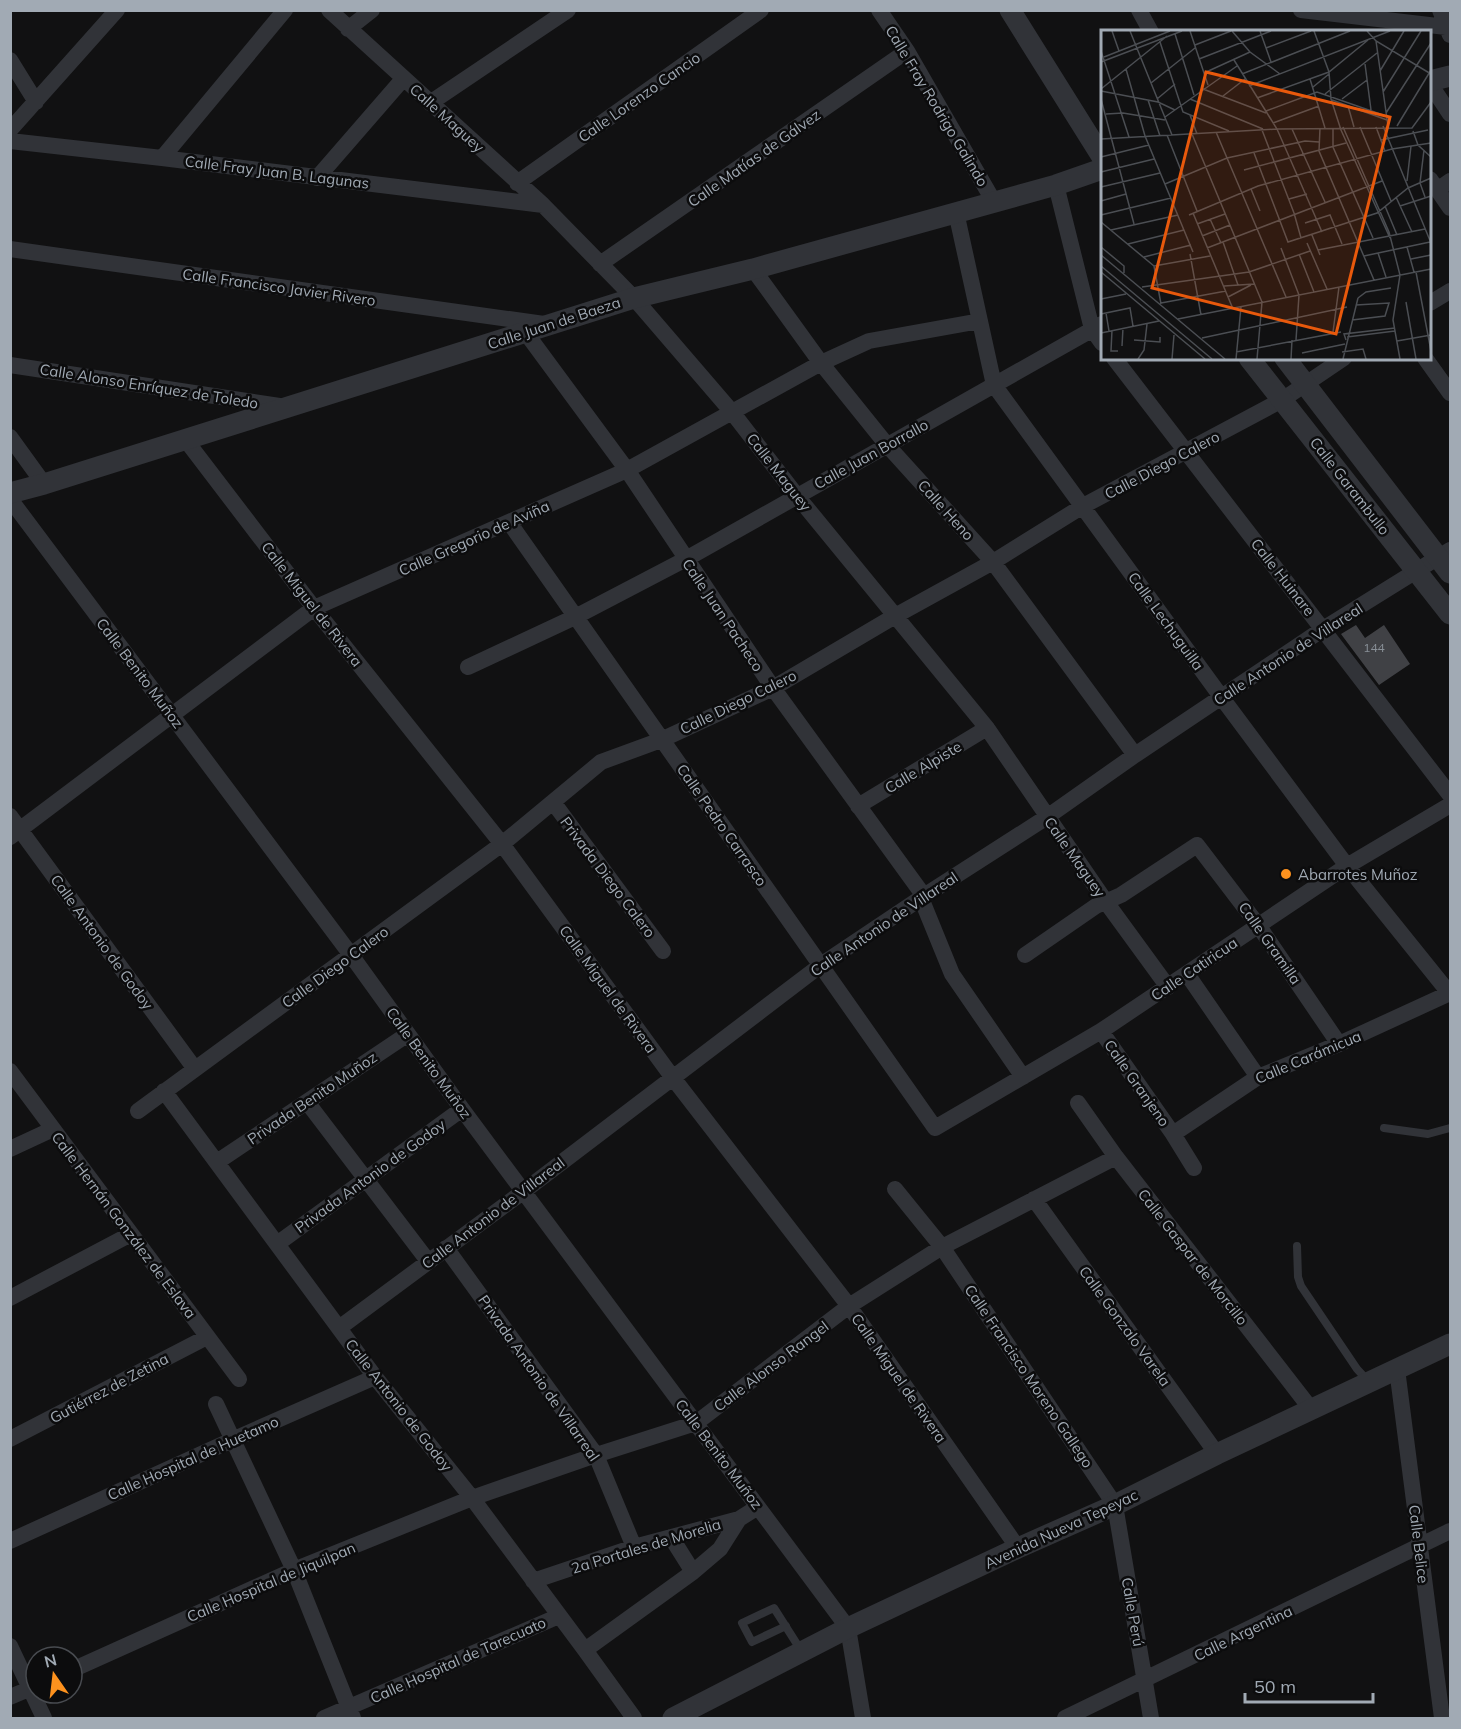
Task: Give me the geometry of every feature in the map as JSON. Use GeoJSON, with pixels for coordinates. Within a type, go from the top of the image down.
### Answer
{"type":"FeatureCollection","features":[{"type":"Feature","properties":{"kind":"street"},"geometry":{"type":"LineString","coordinates":[[10,130],[117,10]]}},
{"type":"Feature","properties":{"kind":"street"},"geometry":{"type":"LineString","coordinates":[[162,158],[285,10]]}},
{"type":"Feature","properties":{"kind":"street","name":"Calle Maguey"},"geometry":{"type":"LineString","coordinates":[[329,10],[543,205],[634,298],[732,412],[796,496],[987,728],[1047,818],[1168,987]]}},
{"type":"Feature","properties":{"kind":"street"},"geometry":{"type":"LineString","coordinates":[[348,29],[372,10]]}},
{"type":"Feature","properties":{"kind":"street"},"geometry":{"type":"LineString","coordinates":[[430,103],[568,10]]}},
{"type":"Feature","properties":{"kind":"street","name":"Calle Lorenzo Cancio"},"geometry":{"type":"LineString","coordinates":[[517,183],[761,10]]}},
{"type":"Feature","properties":{"kind":"street","name":"Calle Fray Rodrigo Galindo"},"geometry":{"type":"LineString","coordinates":[[879,10],[908,51],[994,202]]}},
{"type":"Feature","properties":{"kind":"street"},"geometry":{"type":"LineString","coordinates":[[1010,10],[1101,156]]}},
{"type":"Feature","properties":{"kind":"street"},"geometry":{"type":"LineString","coordinates":[[1138,10],[1150,30]]}},
{"type":"Feature","properties":{"kind":"street"},"geometry":{"type":"LineString","coordinates":[[1301,10],[1448,31],[1440,10]]}},
{"type":"Feature","properties":{"kind":"street","name":"Calle Matías de Gálvez"},"geometry":{"type":"LineString","coordinates":[[600,264],[908,51]]}},
{"type":"Feature","properties":{"kind":"street"},"geometry":{"type":"LineString","coordinates":[[10,60],[36,102]]}},
{"type":"Feature","properties":{"kind":"street"},"geometry":{"type":"LineString","coordinates":[[1431,83],[1450,76]]}},
{"type":"Feature","properties":{"kind":"street"},"geometry":{"type":"LineString","coordinates":[[317,178],[403,79]]}},
{"type":"Feature","properties":{"kind":"street"},"geometry":{"type":"LineString","coordinates":[[1431,85],[1450,114]]}},
{"type":"Feature","properties":{"kind":"street","name":"Calle Fray Juan B. Lagunas"},"geometry":{"type":"LineString","coordinates":[[10,141],[543,205]]}},
{"type":"Feature","properties":{"kind":"street","name":"Calle Juan de Baeza"},"geometry":{"type":"LineString","coordinates":[[10,493],[634,298],[753,269],[1056,185],[1101,169]]}},
{"type":"Feature","properties":{"kind":"street"},"geometry":{"type":"LineString","coordinates":[[1439,183],[1450,208]]}},
{"type":"Feature","properties":{"kind":"street"},"geometry":{"type":"LineString","coordinates":[[1056,185],[1099,332]]}},
{"type":"Feature","properties":{"kind":"street","name":"Calle Lechuguilla"},"geometry":{"type":"LineString","coordinates":[[956,213],[994,385],[1347,866],[1450,994]]}},
{"type":"Feature","properties":{"kind":"street","name":"Calle Francisco Javier Rivero"},"geometry":{"type":"LineString","coordinates":[[10,249],[548,325]]}},
{"type":"Feature","properties":{"kind":"street","name":"Calle Heno"},"geometry":{"type":"LineString","coordinates":[[753,269],[821,363],[887,445],[993,562],[1135,755]]}},
{"type":"Feature","properties":{"kind":"street"},"geometry":{"type":"LineString","coordinates":[[1431,302],[1450,291]]}},
{"type":"Feature","properties":{"kind":"street","name":"Calle Gregorio de Aviña"},"geometry":{"type":"LineString","coordinates":[[14,827],[171,715],[314,608],[627,471],[821,363],[869,341],[980,321]]}},
{"type":"Feature","properties":{"kind":"street","name":"Calle Juan Borrallo"},"geometry":{"type":"LineString","coordinates":[[468,667],[686,560],[994,385],[1099,332]]}},
{"type":"Feature","properties":{"kind":"street","name":"Calle Juan Pacheco"},"geometry":{"type":"LineString","coordinates":[[526,333],[627,471],[773,688],[922,897],[952,974],[1023,1077]]}},
{"type":"Feature","properties":{"kind":"street","name":"Calle Huinare"},"geometry":{"type":"LineString","coordinates":[[1116,360],[1450,795]]}},
{"type":"Feature","properties":{"kind":"street","name":"Calle Garambullo"},"geometry":{"type":"LineString","coordinates":[[1251,360],[1450,614]]}},
{"type":"Feature","properties":{"kind":"street","name":"Calle Garambullo"},"geometry":{"type":"LineString","coordinates":[[1286,360],[1447,560]]}},
{"type":"Feature","properties":{"kind":"street","name":"Calle Diego Calero"},"geometry":{"type":"LineString","coordinates":[[164,1091],[502,844],[601,762],[661,740],[773,688],[894,616],[993,562],[1083,506],[1282,400],[1341,360]]}},
{"type":"Feature","properties":{"kind":"street"},"geometry":{"type":"LineString","coordinates":[[1426,360],[1450,393]]}},
{"type":"Feature","properties":{"kind":"street","name":"Calle Alonso Enríquez de Toledo"},"geometry":{"type":"LineString","coordinates":[[10,365],[286,407]]}},
{"type":"Feature","properties":{"kind":"street"},"geometry":{"type":"LineString","coordinates":[[10,436],[44,484]]}},
{"type":"Feature","properties":{"kind":"street","name":"Calle Miguel de Rivera"},"geometry":{"type":"LineString","coordinates":[[185,439],[314,608],[502,844],[673,1078],[849,1306],[1018,1548]]}},
{"type":"Feature","properties":{"kind":"street","name":"Calle Benito Muñoz"},"geometry":{"type":"LineString","coordinates":[[10,499],[351,955],[848,1628]]}},
{"type":"Feature","properties":{"kind":"street","name":"Calle Pedro Carrasco"},"geometry":{"type":"LineString","coordinates":[[509,522],[934,1128]]}},
{"type":"Feature","properties":{"kind":"street","name":"Calle Antonio de Villareal"},"geometry":{"type":"LineString","coordinates":[[339,1328],[524,1191],[821,965],[922,897],[1047,818],[1135,755],[1323,629],[1418,572],[1447,560]]}},
{"type":"Feature","properties":{"kind":"street","name":"Calle Alpiste"},"geometry":{"type":"LineString","coordinates":[[858,806],[987,728]]}},
{"type":"Feature","properties":{"kind":"street","name":"Privada Diego Calero"},"geometry":{"type":"LineString","coordinates":[[553,802],[663,951]]}},
{"type":"Feature","properties":{"kind":"street","name":"Calle Catiricua"},"geometry":{"type":"LineString","coordinates":[[934,1128],[1101,1031],[1347,866],[1450,805]]}},
{"type":"Feature","properties":{"kind":"street","name":"Calle Antonio de Godoy"},"geometry":{"type":"LineString","coordinates":[[14,827],[195,1069]]}},
{"type":"Feature","properties":{"kind":"street","name":"Calle Gramilla"},"geometry":{"type":"LineString","coordinates":[[1106,902],[1121,895],[1197,845],[1258,925],[1339,1044]]}},
{"type":"Feature","properties":{"kind":"street"},"geometry":{"type":"LineString","coordinates":[[1025,954],[1096,906],[1106,902]]}},
{"type":"Feature","properties":{"kind":"street"},"geometry":{"type":"LineString","coordinates":[[1187,974],[1258,1077]]}},
{"type":"Feature","properties":{"kind":"street","name":"Calle Carámicua"},"geometry":{"type":"LineString","coordinates":[[1173,1134],[1258,1077],[1339,1044],[1450,994]]}},
{"type":"Feature","properties":{"kind":"street","name":"Calle Granjeno"},"geometry":{"type":"LineString","coordinates":[[1101,1031],[1194,1168]]}},
{"type":"Feature","properties":{"kind":"street","name":"Privada Benito Muñoz"},"geometry":{"type":"LineString","coordinates":[[217,1162],[408,1034]]}},
{"type":"Feature","properties":{"kind":"street","name":"Calle Hernán González de Eslava"},"geometry":{"type":"LineString","coordinates":[[10,1071],[239,1379]]}},
{"type":"Feature","properties":{"kind":"street"},"geometry":{"type":"LineString","coordinates":[[138,1111],[164,1091]]}},
{"type":"Feature","properties":{"kind":"street","name":"Calle Antonio de Godoy"},"geometry":{"type":"LineString","coordinates":[[164,1091],[375,1377],[472,1498],[634,1719]]}},
{"type":"Feature","properties":{"kind":"street"},"geometry":{"type":"LineString","coordinates":[[307,1102],[428,1262]]}},
{"type":"Feature","properties":{"kind":"street","name":"Calle Gaspar de Morcillo"},"geometry":{"type":"LineString","coordinates":[[1078,1103],[1116,1157],[1311,1409]]}},
{"type":"Feature","properties":{"kind":"street","name":"Privada Antonio de Godoy"},"geometry":{"type":"LineString","coordinates":[[277,1244],[462,1108]]}},
{"type":"Feature","properties":{"kind":"street"},"geometry":{"type":"LineString","coordinates":[[10,1149],[53,1129]]}},
{"type":"Feature","properties":{"kind":"street","name":"Calle Alonso Rangel"},"geometry":{"type":"LineString","coordinates":[[472,1498],[696,1423],[849,1306],[942,1247],[1116,1157]]}},
{"type":"Feature","properties":{"kind":"street","name":"Calle Francisco Moreno Gallego"},"geometry":{"type":"LineString","coordinates":[[895,1189],[942,1247],[1115,1505]]}},
{"type":"Feature","properties":{"kind":"street","name":"Calle Gonzalo Varela"},"geometry":{"type":"LineString","coordinates":[[1034,1199],[1217,1454]]}},
{"type":"Feature","properties":{"kind":"street"},"geometry":{"type":"LineString","coordinates":[[10,1298],[131,1234]]}},
{"type":"Feature","properties":{"kind":"street","name":"Privada Antonio de Villarreal"},"geometry":{"type":"LineString","coordinates":[[446,1248],[596,1455],[634,1547]]}},
{"type":"Feature","properties":{"kind":"street","name":"Gutiérrez de Zetina"},"geometry":{"type":"LineString","coordinates":[[10,1439],[207,1337]]}},
{"type":"Feature","properties":{"kind":"street","name":"Avenida Nueva Tepeyac"},"geometry":{"type":"LineString","coordinates":[[673,1719],[701,1712],[802,1652],[848,1628],[1115,1505],[1450,1344]]}},
{"type":"Feature","properties":{"kind":"street","name":"Calle Belice"},"geometry":{"type":"LineString","coordinates":[[1397,1369],[1442,1719]]}},
{"type":"Feature","properties":{"kind":"street","name":"Calle Hospital de Huetamo"},"geometry":{"type":"LineString","coordinates":[[10,1541],[375,1377]]}},
{"type":"Feature","properties":{"kind":"street"},"geometry":{"type":"LineString","coordinates":[[216,1404],[294,1570],[351,1713]]}},
{"type":"Feature","properties":{"kind":"street","name":"Calle Hospital de Jiquilpan"},"geometry":{"type":"LineString","coordinates":[[84,1665],[294,1570],[472,1498]]}},
{"type":"Feature","properties":{"kind":"street","name":"Calle Perú"},"geometry":{"type":"LineString","coordinates":[[1115,1505],[1151,1719]]}},
{"type":"Feature","properties":{"kind":"street","name":"2a Portales de Morelia"},"geometry":{"type":"LineString","coordinates":[[533,1581],[634,1547],[739,1518],[758,1507]]}},
{"type":"Feature","properties":{"kind":"street"},"geometry":{"type":"LineString","coordinates":[[585,1650],[720,1550],[739,1518]]}},
{"type":"Feature","properties":{"kind":"street","name":"Calle Argentina"},"geometry":{"type":"LineString","coordinates":[[1065,1719],[1450,1531]]}},
{"type":"Feature","properties":{"kind":"street"},"geometry":{"type":"LineString","coordinates":[[671,1537],[693,1572]]}},
{"type":"Feature","properties":{"kind":"street","name":"Calle Hospital de Tarecuato"},"geometry":{"type":"LineString","coordinates":[[324,1719],[351,1713],[559,1616]]}},
{"type":"Feature","properties":{"kind":"street"},"geometry":{"type":"LineString","coordinates":[[848,1628],[863,1719]]}},
{"type":"Feature","properties":{"kind":"street"},"geometry":{"type":"LineString","coordinates":[[10,1646],[24,1671]]}},
{"type":"Feature","properties":{"kind":"street"},"geometry":{"type":"LineString","coordinates":[[10,1697],[24,1691]]}},
{"type":"Feature","properties":{"kind":"lane"},"geometry":{"type":"LineString","coordinates":[[1384,1128],[1428,1134],[1450,1128]]}},
{"type":"Feature","properties":{"kind":"lane"},"geometry":{"type":"LineString","coordinates":[[1297,1246],[1298,1277],[1301,1286],[1358,1369],[1370,1382]]}},
{"type":"Feature","properties":{"kind":"lane"},"geometry":{"type":"LineString","coordinates":[[786,1626],[752,1642],[742,1623],[774,1608],[786,1626],[802,1652]]}},
{"type":"Feature","properties":{"kind":"building"},"geometry":{"type":"Polygon","coordinates":[[[1356,625],[1365,638],[1384,625],[1410,664],[1379,685],[1341,634],[1356,625]]]}},
{"type":"Feature","properties":{"kind":"place","name":"Abarrotes Muñoz"},"geometry":{"type":"Point","coordinates":[1286,874]}}]}
